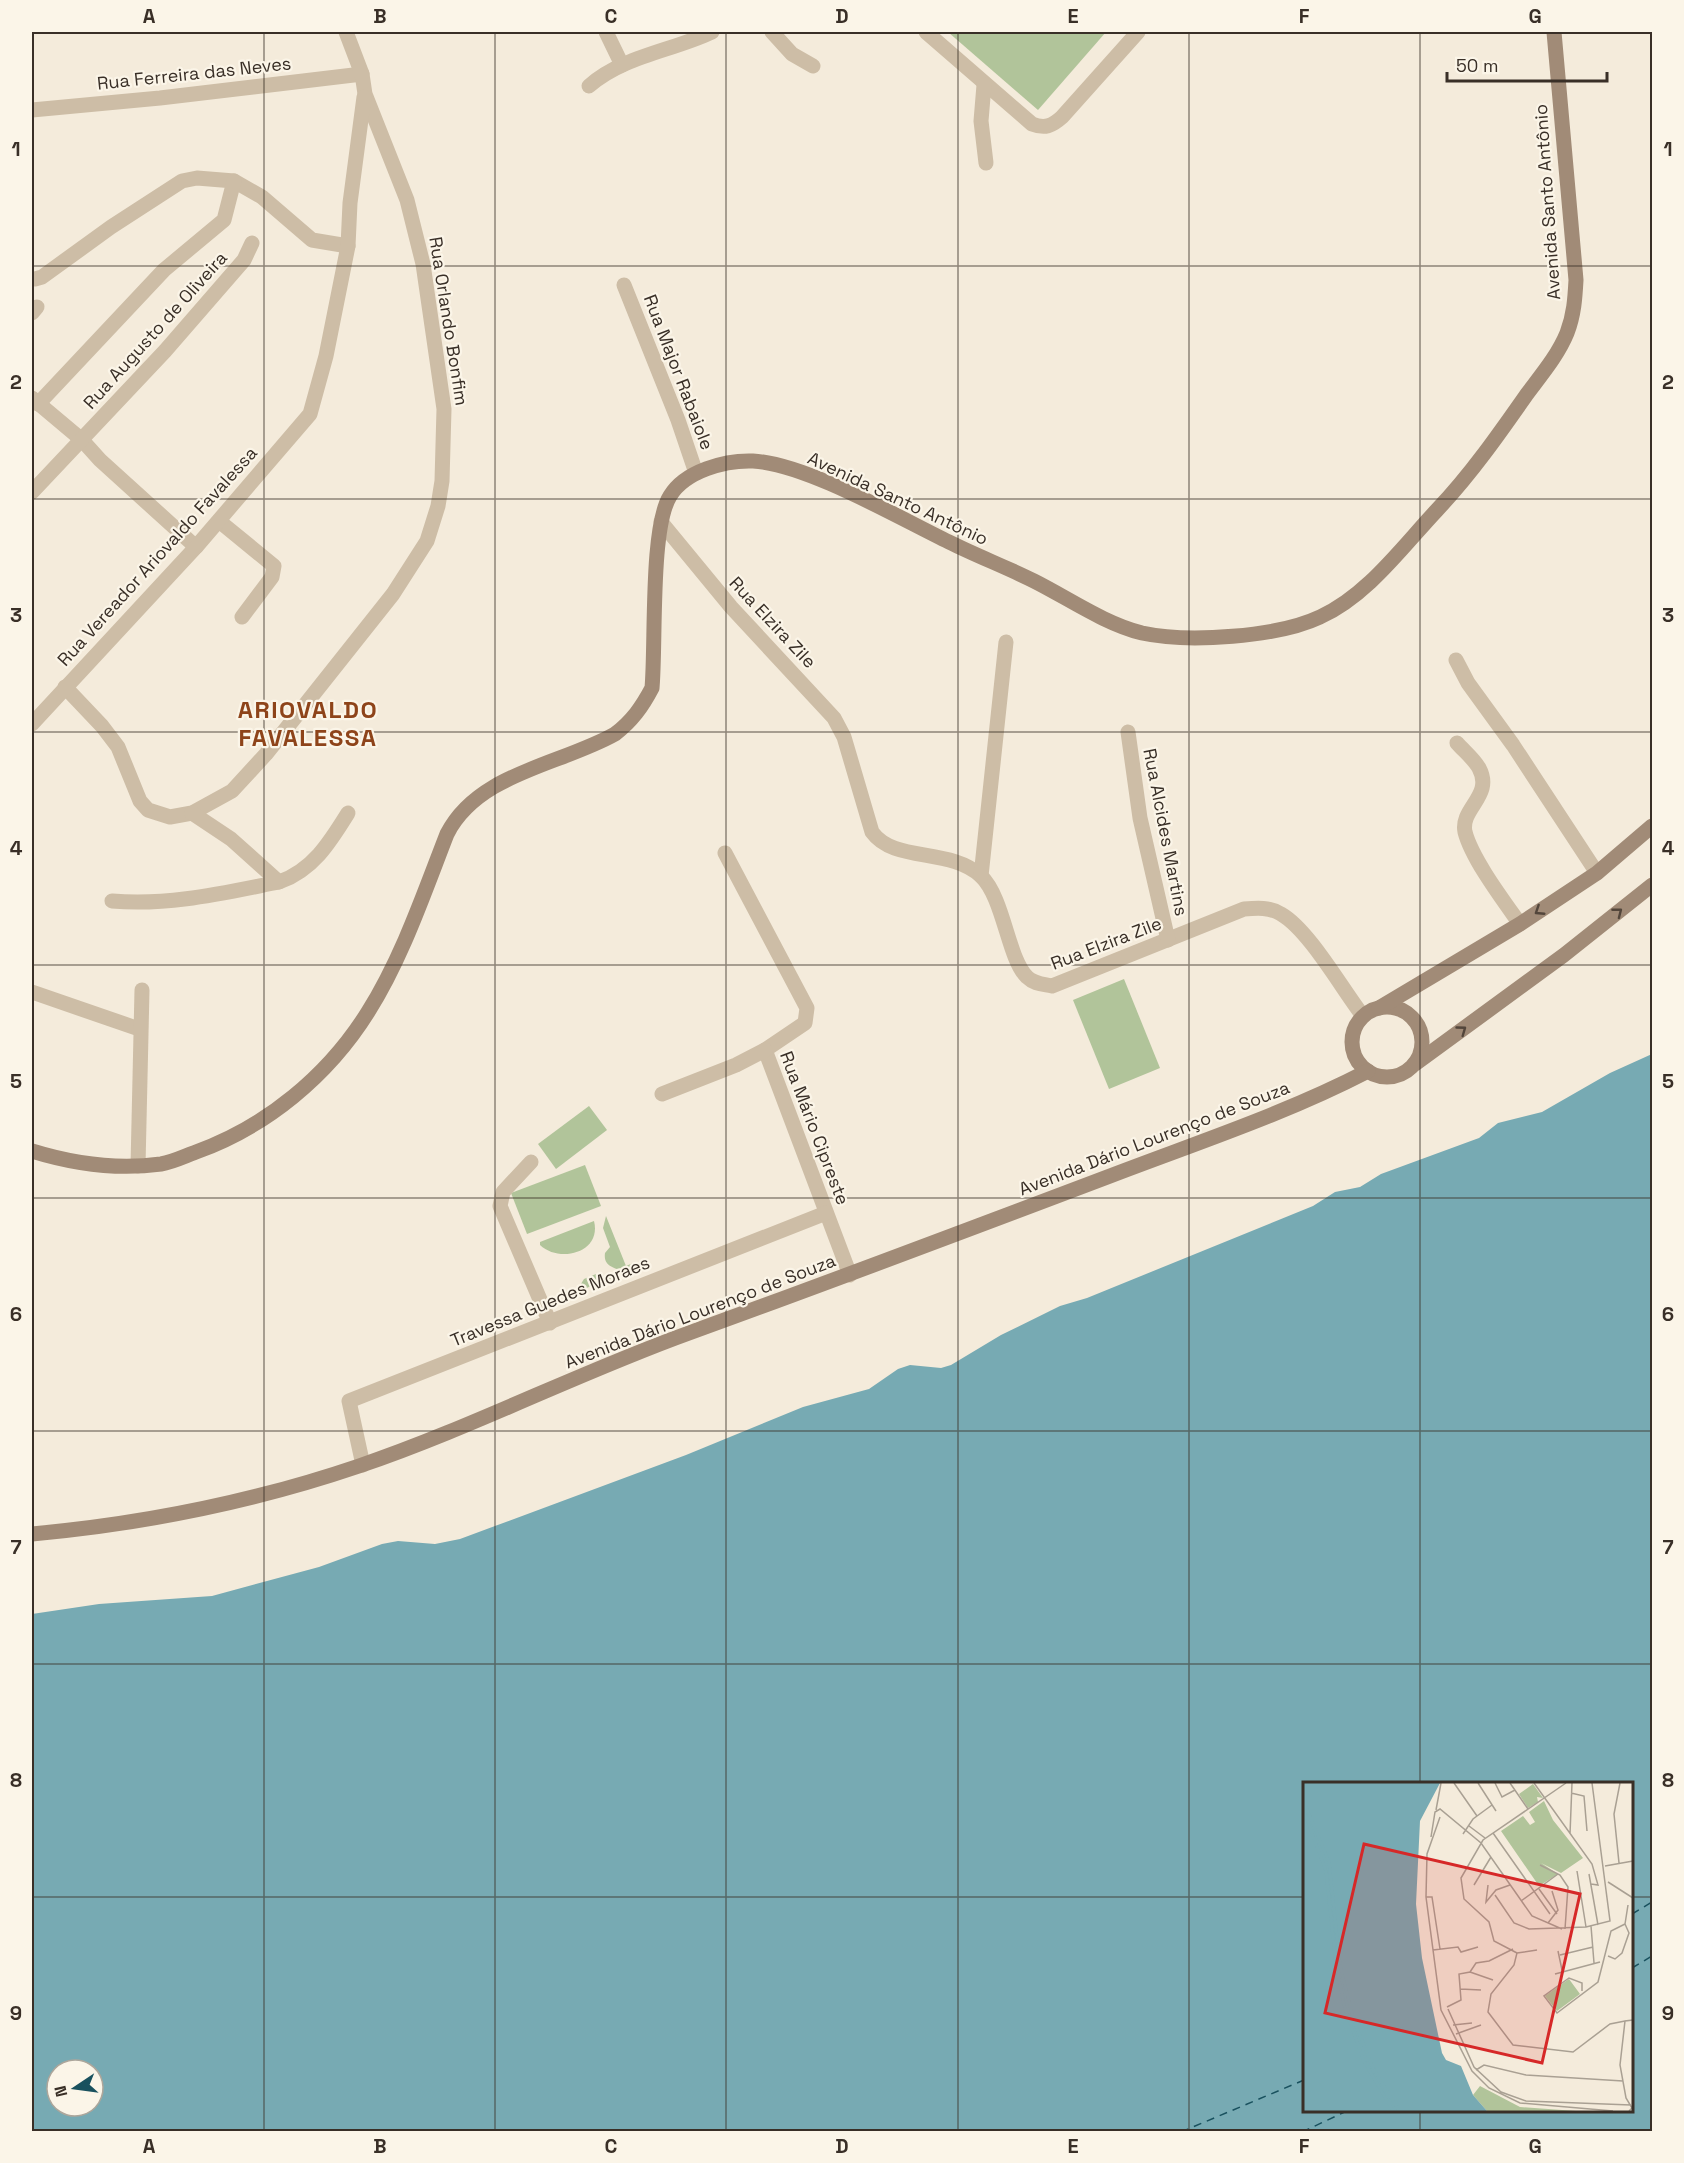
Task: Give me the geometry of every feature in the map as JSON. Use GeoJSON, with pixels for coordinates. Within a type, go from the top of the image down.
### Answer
{"type":"FeatureCollection","features":[{"type":"Feature","properties":{"kind":"street"},"geometry":{"type":"LineString","coordinates":[[35,279],[42,277],[111,227],[182,181],[210,177],[234,181],[262,197],[312,240],[348,246],[350,203],[365,94],[362,74],[346,32]]}},
{"type":"Feature","properties":{"kind":"street"},"geometry":{"type":"LineString","coordinates":[[606,32],[622,65]]}},
{"type":"Feature","properties":{"kind":"street"},"geometry":{"type":"LineString","coordinates":[[589,86],[601,75],[622,65],[677,47],[712,32]]}},
{"type":"Feature","properties":{"kind":"street"},"geometry":{"type":"LineString","coordinates":[[771,32],[792,54],[813,66]]}},
{"type":"Feature","properties":{"kind":"street"},"geometry":{"type":"LineString","coordinates":[[926,32],[984,85],[1032,124],[1048,127],[1062,117],[1138,32]]}},
{"type":"Feature","properties":{"kind":"street","name":"Avenida Santo Antônio"},"geometry":{"type":"LineString","coordinates":[[32,1151],[81,1164],[138,1166],[164,1164],[231,1138],[295,1095],[325,1069],[356,1029],[382,988],[447,834],[462,811],[494,786],[605,740],[630,722],[652,688],[661,522],[671,494],[681,483],[696,473],[727,464],[754,461],[817,479],[1032,580],[1122,626],[1143,633],[1210,636],[1284,630],[1336,609],[1383,568],[1446,500],[1494,442],[1554,358],[1567,333],[1574,308],[1576,280],[1554,32]]}},
{"type":"Feature","properties":{"kind":"street","name":"Rua Ferreira das Neves"},"geometry":{"type":"LineString","coordinates":[[32,110],[160,98],[362,74]]}},
{"type":"Feature","properties":{"kind":"street"},"geometry":{"type":"LineString","coordinates":[[984,85],[981,122],[986,163]]}},
{"type":"Feature","properties":{"kind":"street","name":"Rua Orlando Bonfim"},"geometry":{"type":"LineString","coordinates":[[65,687],[102,726],[118,747],[140,801],[148,810],[170,817],[192,813],[232,791],[310,701],[413,564],[427,541],[438,506],[444,409],[423,264],[407,200],[365,94]]}},
{"type":"Feature","properties":{"kind":"street"},"geometry":{"type":"LineString","coordinates":[[196,548],[99,460],[82,440],[35,401],[164,270],[224,220],[234,181]]}},
{"type":"Feature","properties":{"kind":"street","name":"Rua Augusto de Oliveira"},"geometry":{"type":"LineString","coordinates":[[32,492],[165,351],[244,260],[252,243]]}},
{"type":"Feature","properties":{"kind":"street","name":"Rua Vereador Ariovaldo Favalessa"},"geometry":{"type":"LineString","coordinates":[[32,724],[196,548],[310,414],[326,356],[348,246]]}},
{"type":"Feature","properties":{"kind":"street","name":"Rua Major Rabaiole"},"geometry":{"type":"LineString","coordinates":[[624,285],[674,410],[696,473]]}},
{"type":"Feature","properties":{"kind":"street"},"geometry":{"type":"LineString","coordinates":[[219,521],[274,566],[272,576],[243,617]]}},
{"type":"Feature","properties":{"kind":"street","name":"Rua Elzira Zile"},"geometry":{"type":"LineString","coordinates":[[661,522],[731,607],[834,718],[844,737],[870,826],[879,842],[891,849],[942,857],[981,876],[1004,920],[1020,967],[1026,977],[1037,984],[1052,986],[1244,909],[1262,908],[1279,912],[1295,924],[1363,1017]]}},
{"type":"Feature","properties":{"kind":"street"},"geometry":{"type":"LineString","coordinates":[[981,876],[1006,642]]}},
{"type":"Feature","properties":{"kind":"street"},"geometry":{"type":"LineString","coordinates":[[1456,660],[1468,683],[1514,745],[1597,873]]}},
{"type":"Feature","properties":{"kind":"street","name":"Rua Alcides Martins"},"geometry":{"type":"LineString","coordinates":[[1128,732],[1140,818],[1168,940]]}},
{"type":"Feature","properties":{"kind":"street"},"geometry":{"type":"LineString","coordinates":[[1457,743],[1479,767],[1483,780],[1482,794],[1466,817],[1465,830],[1496,889],[1520,924]]}},
{"type":"Feature","properties":{"kind":"street"},"geometry":{"type":"LineString","coordinates":[[192,813],[231,839],[279,882]]}},
{"type":"Feature","properties":{"kind":"street"},"geometry":{"type":"LineString","coordinates":[[112,901],[151,903],[196,899],[293,877],[314,861],[348,813]]}},
{"type":"Feature","properties":{"kind":"street"},"geometry":{"type":"LineString","coordinates":[[1653,826],[1597,873],[1520,924],[1363,1017],[1355,1030],[1352,1045],[1357,1060],[1368,1071],[1382,1077],[1403,1074],[1564,955],[1653,885]]}},
{"type":"Feature","properties":{"kind":"street","name":"Rua Mário Cipreste"},"geometry":{"type":"LineString","coordinates":[[725,853],[766,926],[808,1013],[805,1023],[765,1050],[850,1275]]}},
{"type":"Feature","properties":{"kind":"street"},"geometry":{"type":"LineString","coordinates":[[138,1166],[139,1029],[142,990]]}},
{"type":"Feature","properties":{"kind":"street"},"geometry":{"type":"LineString","coordinates":[[32,992],[139,1029]]}},
{"type":"Feature","properties":{"kind":"street"},"geometry":{"type":"LineString","coordinates":[[1379,1008],[1401,1010],[1417,1023],[1423,1044],[1415,1064]]}},
{"type":"Feature","properties":{"kind":"street"},"geometry":{"type":"LineString","coordinates":[[662,1094],[736,1065],[765,1050]]}},
{"type":"Feature","properties":{"kind":"street","name":"Avenida Dário Lourenço de Souza"},"geometry":{"type":"LineString","coordinates":[[32,1534],[89,1529],[177,1514],[303,1485],[363,1465],[664,1342],[850,1275],[1267,1116],[1368,1071]]}},
{"type":"Feature","properties":{"kind":"street"},"geometry":{"type":"LineString","coordinates":[[531,1162],[503,1192],[500,1206],[550,1323]]}},
{"type":"Feature","properties":{"kind":"street","name":"Travessa Guedes Moraes"},"geometry":{"type":"LineString","coordinates":[[363,1465],[349,1401],[826,1213]]}},
{"type":"Feature","properties":{"kind":"green space"},"geometry":{"type":"Polygon","coordinates":[[[948,32],[1106,32],[1038,110],[948,32]]]}},
{"type":"Feature","properties":{"kind":"green space"},"geometry":{"type":"Polygon","coordinates":[[[1124,979],[1160,1068],[1109,1089],[1073,1000],[1124,979]]]}},
{"type":"Feature","properties":{"kind":"green space"},"geometry":{"type":"Polygon","coordinates":[[[589,1106],[607,1130],[556,1169],[538,1144],[589,1106]]]}},
{"type":"Feature","properties":{"kind":"green space"},"geometry":{"type":"Polygon","coordinates":[[[585,1165],[601,1206],[527,1234],[511,1193],[585,1165]]]}},
{"type":"Feature","properties":{"kind":"green space"},"geometry":{"type":"Polygon","coordinates":[[[606,1216],[626,1266],[633,1263],[636,1269],[626,1273],[606,1261],[605,1253],[610,1247],[603,1228],[606,1216]]]}},
{"type":"Feature","properties":{"kind":"green space"},"geometry":{"type":"Polygon","coordinates":[[[594,1221],[595,1232],[592,1240],[578,1252],[558,1254],[540,1245],[540,1242],[594,1221]]]}},
{"type":"Feature","properties":{"kind":"green space"},"geometry":{"type":"Polygon","coordinates":[[[596,1274],[612,1278],[576,1292],[584,1279],[596,1274]]]}},
{"type":"Feature","properties":{"kind":"water"},"geometry":{"type":"Polygon","coordinates":[[[1652,1054],[1652,2131],[32,2131],[32,1614],[99,1604],[212,1596],[319,1567],[382,1544],[398,1541],[435,1544],[460,1539],[686,1455],[803,1407],[869,1389],[898,1369],[910,1365],[941,1368],[951,1365],[1001,1335],[1060,1306],[1087,1298],[1313,1206],[1335,1192],[1360,1187],[1381,1174],[1479,1138],[1498,1123],[1542,1112],[1610,1073],[1652,1054]]]}},
{"type":"Feature","properties":{"kind":"ferry route"},"geometry":{"type":"LineString","coordinates":[[1633,1913],[1652,1902]]}},
{"type":"Feature","properties":{"kind":"ferry route"},"geometry":{"type":"LineString","coordinates":[[1633,1967],[1652,1956]]}},
{"type":"Feature","properties":{"kind":"ferry route"},"geometry":{"type":"LineString","coordinates":[[1181,2132],[1303,2080]]}},
{"type":"Feature","properties":{"kind":"ferry route"},"geometry":{"type":"LineString","coordinates":[[1302,2132],[1345,2112]]}},
{"type":"Feature","properties":{"kind":"district","name":"ARIOVALDO FAVALESSA"},"geometry":{"type":"Point","coordinates":[308,723]}}]}
